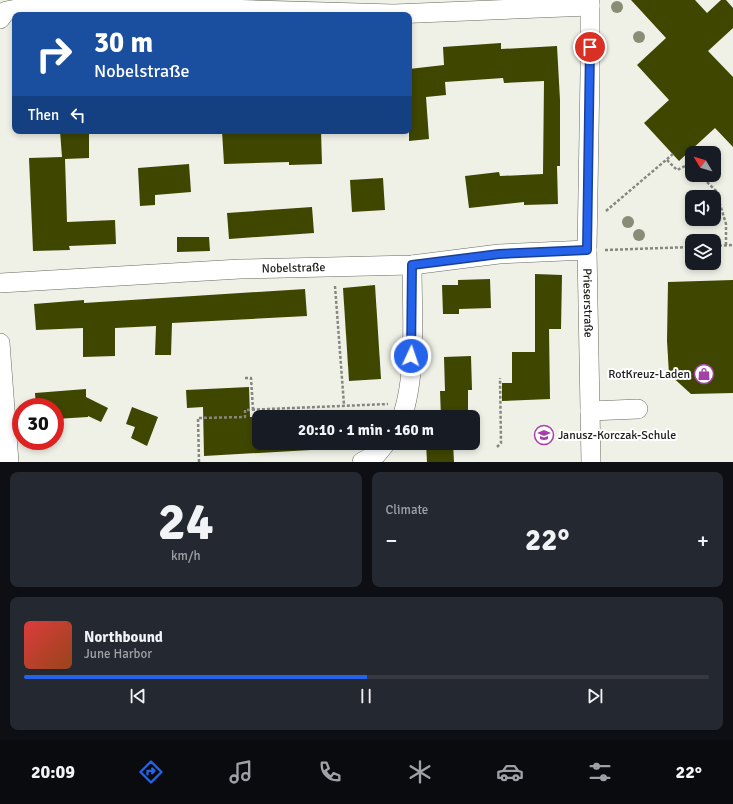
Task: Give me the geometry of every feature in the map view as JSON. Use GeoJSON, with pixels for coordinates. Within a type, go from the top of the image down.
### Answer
{"type":"FeatureCollection","features":[{"type":"Feature","properties":{"kind":"street"},"geometry":{"type":"LineString","coordinates":[[412,13],[590,3]]}},
{"type":"Feature","properties":{"kind":"street","name":"Prieserstraße"},"geometry":{"type":"LineString","coordinates":[[590,3],[587,250],[592,462]]}},
{"type":"Feature","properties":{"kind":"street"},"geometry":{"type":"LineString","coordinates":[[0,19],[6,11],[11,10],[88,5],[326,12]]}},
{"type":"Feature","properties":{"kind":"street","name":"Nobelstraße"},"geometry":{"type":"LineString","coordinates":[[0,283],[233,269],[412,265],[499,254],[587,250]]}},
{"type":"Feature","properties":{"kind":"street"},"geometry":{"type":"LineString","coordinates":[[404,410],[412,343],[412,265]]}},
{"type":"Feature","properties":{"kind":"street"},"geometry":{"type":"LineString","coordinates":[[0,343],[9,462]]}},
{"type":"Feature","properties":{"kind":"street"},"geometry":{"type":"LineString","coordinates":[[590,411],[638,409]]}},
{"type":"Feature","properties":{"kind":"path"},"geometry":{"type":"LineString","coordinates":[[588,220],[605,212],[673,154]]}},
{"type":"Feature","properties":{"kind":"path"},"geometry":{"type":"LineString","coordinates":[[666,160],[677,170],[685,166]]}},
{"type":"Feature","properties":{"kind":"path"},"geometry":{"type":"LineString","coordinates":[[707,182],[716,191],[726,224],[726,246]]}},
{"type":"Feature","properties":{"kind":"path"},"geometry":{"type":"LineString","coordinates":[[721,246],[733,246]]}},
{"type":"Feature","properties":{"kind":"path"},"geometry":{"type":"LineString","coordinates":[[587,250],[685,247]]}},
{"type":"Feature","properties":{"kind":"path"},"geometry":{"type":"LineString","coordinates":[[333,266],[344,405]]}},
{"type":"Feature","properties":{"kind":"path"},"geometry":{"type":"LineString","coordinates":[[245,378],[251,378],[253,410],[344,405],[404,410]]}},
{"type":"Feature","properties":{"kind":"path"},"geometry":{"type":"LineString","coordinates":[[497,447],[501,443],[500,378]]}},
{"type":"Feature","properties":{"kind":"path"},"geometry":{"type":"LineString","coordinates":[[199,462],[198,418],[245,417],[245,410],[252,410]]}},
{"type":"Feature","properties":{"kind":"building"},"geometry":{"type":"Polygon","coordinates":[[[631,0],[695,0],[707,13],[721,0],[726,0],[733,8],[733,28],[708,51],[733,77],[733,147],[715,128],[695,146],[685,146],[685,156],[679,161],[644,123],[669,100],[637,65],[666,38],[631,0]]]}},
{"type":"Feature","properties":{"kind":"building"},"geometry":{"type":"Polygon","coordinates":[[[501,43],[501,49],[557,46],[560,100],[560,166],[557,166],[558,204],[524,205],[524,202],[469,208],[465,176],[499,172],[500,176],[543,174],[544,81],[504,83],[503,78],[445,82],[446,95],[426,97],[429,139],[409,141],[409,134],[412,134],[412,69],[444,65],[443,47],[501,43]]]}},
{"type":"Feature","properties":{"kind":"building"},"geometry":{"type":"Polygon","coordinates":[[[60,134],[89,134],[89,158],[65,159],[67,222],[115,220],[116,244],[69,246],[70,250],[33,251],[29,158],[62,157],[60,134]]]}},
{"type":"Feature","properties":{"kind":"building"},"geometry":{"type":"Polygon","coordinates":[[[222,134],[321,134],[322,164],[289,165],[289,162],[224,164],[222,134]]]}},
{"type":"Feature","properties":{"kind":"building"},"geometry":{"type":"Polygon","coordinates":[[[189,164],[191,192],[155,195],[155,205],[140,206],[138,168],[189,164]]]}},
{"type":"Feature","properties":{"kind":"building"},"geometry":{"type":"Polygon","coordinates":[[[383,178],[385,210],[352,212],[350,180],[383,178]]]}},
{"type":"Feature","properties":{"kind":"building"},"geometry":{"type":"Polygon","coordinates":[[[312,207],[314,233],[229,239],[227,213],[312,207]]]}},
{"type":"Feature","properties":{"kind":"building"},"geometry":{"type":"Polygon","coordinates":[[[177,237],[209,237],[210,251],[177,252],[177,237]]]}},
{"type":"Feature","properties":{"kind":"building"},"geometry":{"type":"Polygon","coordinates":[[[535,274],[562,275],[561,329],[549,329],[550,399],[502,401],[502,383],[512,383],[512,352],[535,352],[535,274]]]}},
{"type":"Feature","properties":{"kind":"building"},"geometry":{"type":"Polygon","coordinates":[[[490,279],[491,308],[459,309],[459,314],[443,314],[442,285],[458,285],[458,280],[490,279]]]}},
{"type":"Feature","properties":{"kind":"building"},"geometry":{"type":"Polygon","coordinates":[[[733,280],[733,393],[691,394],[669,374],[667,341],[668,282],[733,280]]]}},
{"type":"Feature","properties":{"kind":"building"},"geometry":{"type":"Polygon","coordinates":[[[375,285],[381,379],[349,381],[343,288],[375,285]]]}},
{"type":"Feature","properties":{"kind":"building"},"geometry":{"type":"Polygon","coordinates":[[[305,289],[307,316],[172,323],[171,355],[155,355],[156,326],[115,328],[115,356],[83,357],[83,328],[36,330],[34,304],[84,300],[84,303],[305,289]]]}},
{"type":"Feature","properties":{"kind":"building"},"geometry":{"type":"Polygon","coordinates":[[[471,356],[472,390],[468,390],[468,410],[441,410],[440,391],[445,391],[444,357],[471,356]]]}},
{"type":"Feature","properties":{"kind":"building"},"geometry":{"type":"Polygon","coordinates":[[[249,387],[250,417],[252,417],[252,450],[310,450],[204,456],[203,407],[187,408],[186,390],[249,387]]]}},
{"type":"Feature","properties":{"kind":"building"},"geometry":{"type":"Polygon","coordinates":[[[86,389],[86,397],[108,408],[101,422],[88,416],[64,418],[64,398],[35,398],[35,393],[86,389]]]}},
{"type":"Feature","properties":{"kind":"building"},"geometry":{"type":"Polygon","coordinates":[[[132,407],[158,417],[147,446],[131,438],[135,427],[126,424],[132,407]]]}},
{"type":"Feature","properties":{"kind":"building"},"geometry":{"type":"Polygon","coordinates":[[[426,450],[453,450],[454,462],[427,462],[426,450]]]}},
{"type":"Feature","properties":{"kind":"place","name":"RotKreuz-Laden"},"geometry":{"type":"Point","coordinates":[704,374]}},
{"type":"Feature","properties":{"kind":"place","name":"Janusz-Korczak-Schule"},"geometry":{"type":"Point","coordinates":[544,435]}},
{"type":"Feature","properties":{"kind":"route"},"geometry":{"type":"LineString","coordinates":[[411,356],[412,265],[499,254],[587,250],[590,47]]}}]}
